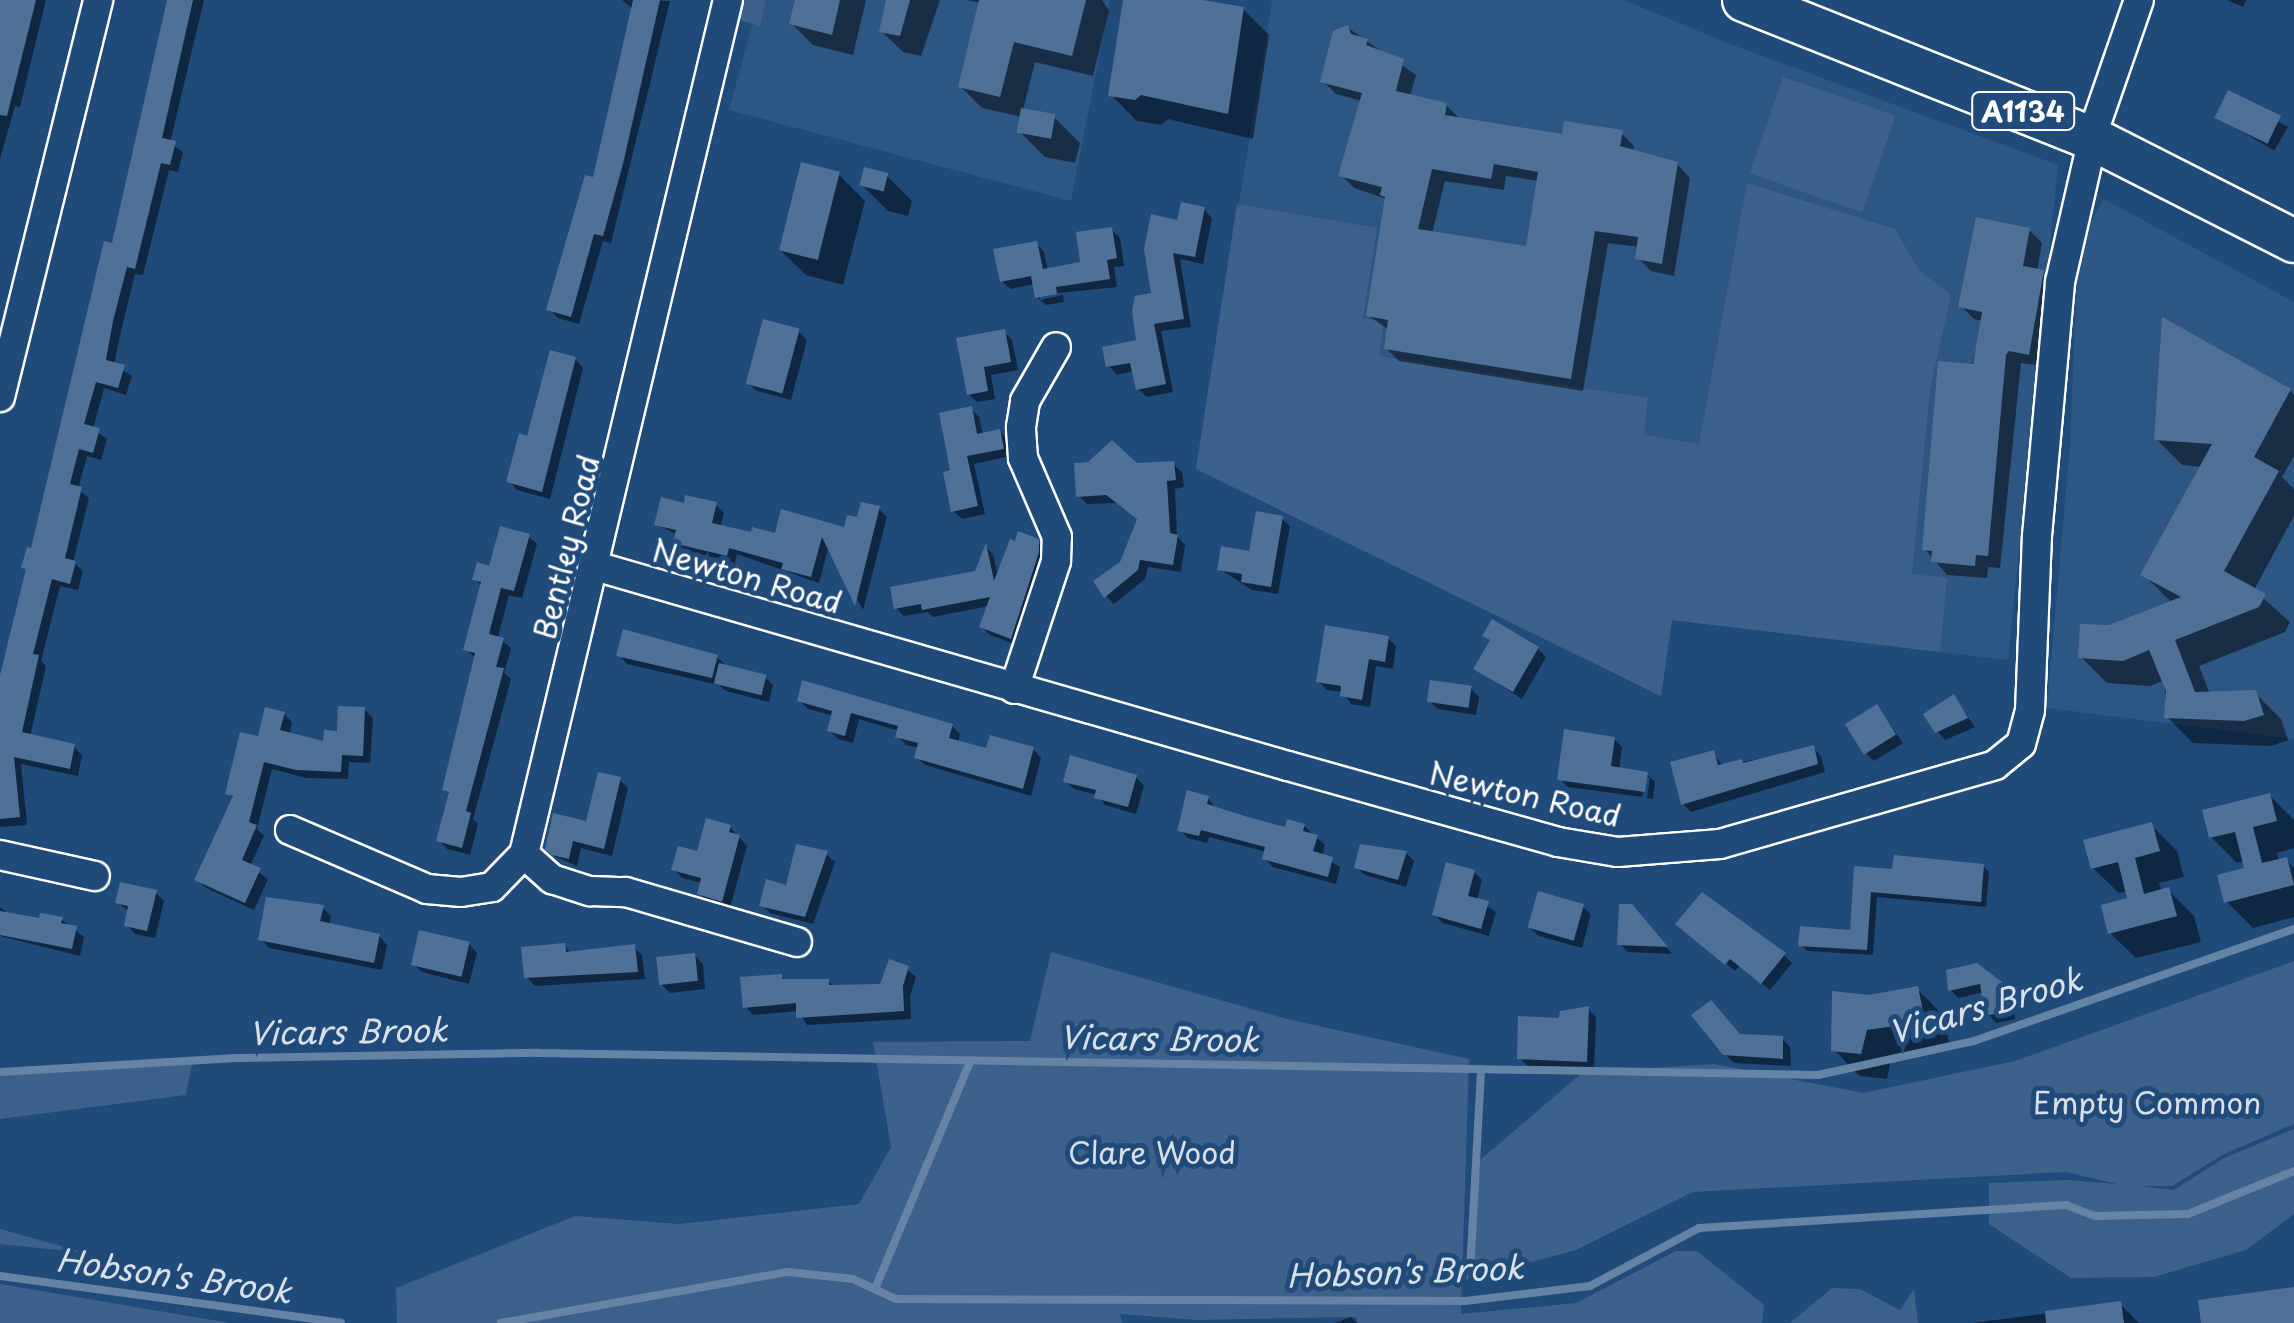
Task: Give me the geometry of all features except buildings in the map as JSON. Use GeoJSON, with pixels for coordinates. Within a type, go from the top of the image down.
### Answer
{"type":"FeatureCollection","features":[{"type":"Feature","properties":{"kind":"main road","name":"A1134"},"geometry":{"type":"LineString","coordinates":[[1744,0],[2093,139],[2294,241]]}},
{"type":"Feature","properties":{"kind":"street"},"geometry":{"type":"LineString","coordinates":[[0,398],[98,0]]}},
{"type":"Feature","properties":{"kind":"street","name":"Bentley Road"},"geometry":{"type":"LineString","coordinates":[[524,854],[728,0]]}},
{"type":"Feature","properties":{"kind":"street","name":"Newton Road"},"geometry":{"type":"LineString","coordinates":[[595,566],[1558,842],[1618,852],[1720,844],[1995,765],[2012,755],[2027,729],[2036,536],[2060,282],[2093,139],[2140,0]]}},
{"type":"Feature","properties":{"kind":"street"},"geometry":{"type":"LineString","coordinates":[[1014,689],[1056,561],[1057,538],[1023,458],[1020,428],[1024,401],[1056,347]]}},
{"type":"Feature","properties":{"kind":"street"},"geometry":{"type":"LineString","coordinates":[[290,830],[427,890],[462,892],[492,887],[524,854],[552,879],[590,890],[626,892],[797,942]]}},
{"type":"Feature","properties":{"kind":"street"},"geometry":{"type":"LineString","coordinates":[[0,855],[94,876]]}},
{"type":"Feature","properties":{"kind":"shaded area"},"geometry":{"type":"Polygon","coordinates":[[[759,0],[1110,0],[1071,201],[729,110],[759,0]]]}},
{"type":"Feature","properties":{"kind":"shaded area"},"geometry":{"type":"Polygon","coordinates":[[[1272,0],[1624,0],[1722,41],[2058,165],[2008,660],[1672,620],[1661,696],[1196,469],[1272,0]]]}},
{"type":"Feature","properties":{"kind":"shaded area"},"geometry":{"type":"Polygon","coordinates":[[[2104,199],[2294,302],[2294,739],[2047,708],[2070,445],[2078,246],[2104,199]]]}},
{"type":"Feature","properties":{"kind":"green space"},"geometry":{"type":"Polygon","coordinates":[[[743,0],[766,0],[760,26],[739,20],[743,0]]]}},
{"type":"Feature","properties":{"kind":"green space"},"geometry":{"type":"Polygon","coordinates":[[[1783,77],[1896,116],[1862,212],[1750,173],[1783,77]]]}},
{"type":"Feature","properties":{"kind":"green space"},"geometry":{"type":"Polygon","coordinates":[[[1747,183],[1895,229],[1918,269],[1951,295],[1930,389],[1912,574],[1947,578],[1940,652],[1672,620],[1661,696],[1196,469],[1237,204],[1377,228],[1363,318],[1384,322],[1379,356],[1648,398],[1644,435],[1699,444],[1747,183]]]}},
{"type":"Feature","properties":{"kind":"green space","name":"Clare Wood"},"geometry":{"type":"Polygon","coordinates":[[[1051,952],[1287,1019],[1469,1059],[1461,1314],[1576,1303],[1676,1251],[1697,1251],[1764,1305],[1762,1323],[1358,1323],[1356,1317],[1197,1320],[1120,1314],[1122,1323],[397,1323],[396,1288],[575,1216],[679,1224],[859,1204],[891,1147],[873,1042],[1030,1041],[1051,952]]]}},
{"type":"Feature","properties":{"kind":"green space","name":"Empty Common"},"geometry":{"type":"Polygon","coordinates":[[[2294,961],[2294,1124],[2224,1154],[2172,1186],[2140,1186],[2174,1190],[2224,1158],[2294,1129],[2294,1214],[2246,1250],[2154,1277],[2071,1278],[1989,1224],[1989,1183],[2068,1180],[2117,1184],[2066,1172],[1693,1192],[1576,1250],[1465,1280],[1472,1167],[1583,1072],[1714,1064],[1863,1093],[2015,1061],[2294,961]]]}},
{"type":"Feature","properties":{"kind":"green space"},"geometry":{"type":"Polygon","coordinates":[[[192,1064],[186,1095],[0,1119],[0,1075],[192,1064]]]}},
{"type":"Feature","properties":{"kind":"green space"},"geometry":{"type":"Polygon","coordinates":[[[0,1229],[86,1253],[0,1244],[0,1229]]]}},
{"type":"Feature","properties":{"kind":"green space"},"geometry":{"type":"Polygon","coordinates":[[[0,1284],[230,1323],[0,1323],[0,1284]]]}},
{"type":"Feature","properties":{"kind":"green space"},"geometry":{"type":"Polygon","coordinates":[[[1832,1288],[1860,1289],[1900,1310],[1914,1289],[1918,1323],[1790,1323],[1832,1288]]]}},
{"type":"Feature","properties":{"kind":"waterway","name":"Vicars Brook"},"geometry":{"type":"LineString","coordinates":[[0,1072],[237,1058],[538,1053],[1818,1075],[1974,1041],[2294,929]]}},
{"type":"Feature","properties":{"kind":"waterway"},"geometry":{"type":"LineString","coordinates":[[875,1289],[971,1060]]}},
{"type":"Feature","properties":{"kind":"waterway"},"geometry":{"type":"LineString","coordinates":[[1470,1274],[1481,1069]]}},
{"type":"Feature","properties":{"kind":"waterway","name":"Hobson's Brook"},"geometry":{"type":"LineString","coordinates":[[501,1323],[788,1272],[853,1279],[896,1299],[1465,1301],[1590,1286],[1699,1228],[2066,1205],[2095,1216],[2188,1214],[2294,1171]]}},
{"type":"Feature","properties":{"kind":"waterway","name":"Hobson's Brook"},"geometry":{"type":"LineString","coordinates":[[0,1276],[341,1323]]}}]}
